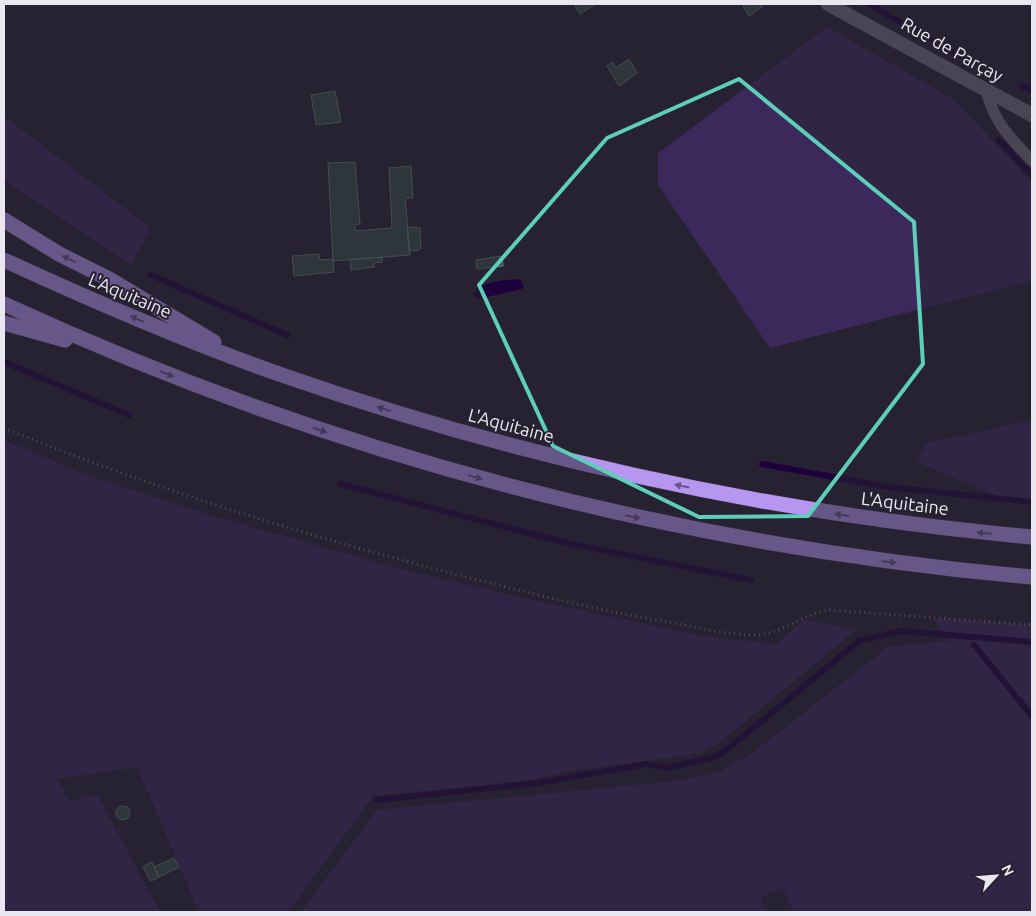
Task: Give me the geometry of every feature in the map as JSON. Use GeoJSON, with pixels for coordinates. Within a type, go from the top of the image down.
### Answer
{"type":"FeatureCollection","features":[{"type":"Feature","properties":{"kind":"highway"},"geometry":{"type":"LineString","coordinates":[[4,220],[59,254],[109,279],[247,362]]}},
{"type":"Feature","properties":{"kind":"highway","name":"L'Aquitaine"},"geometry":{"type":"LineString","coordinates":[[4,260],[138,320],[247,362],[356,400],[440,426],[582,464],[652,480],[823,512],[890,522],[1032,537]]}},
{"type":"Feature","properties":{"kind":"highway"},"geometry":{"type":"LineString","coordinates":[[4,304],[122,356],[267,412],[344,439],[496,484],[652,521],[798,549],[887,562],[1032,577]]}},
{"type":"Feature","properties":{"kind":"highway"},"geometry":{"type":"LineString","coordinates":[[4,323],[122,356]]}},
{"type":"Feature","properties":{"kind":"street","name":"Rue de Parçay"},"geometry":{"type":"LineString","coordinates":[[828,4],[1032,115]]}},
{"type":"Feature","properties":{"kind":"lane"},"geometry":{"type":"LineString","coordinates":[[986,91],[993,113],[1002,128],[1032,161]]}},
{"type":"Feature","properties":{"kind":"path"},"geometry":{"type":"LineString","coordinates":[[4,428],[113,471],[174,492],[423,566],[617,613],[698,628],[756,635],[772,631],[806,615],[829,610],[1032,625]]}},
{"type":"Feature","properties":{"kind":"highlighted area"},"geometry":{"type":"Polygon","coordinates":[[[739,79],[914,222],[923,364],[808,516],[699,517],[553,446],[479,285],[607,138],[739,79]]]}},
{"type":"Feature","properties":{"kind":"shaded area"},"geometry":{"type":"Polygon","coordinates":[[[827,27],[953,99],[1032,182],[1032,280],[770,348],[658,185],[658,153],[827,27]]]}},
{"type":"Feature","properties":{"kind":"shaded area"},"geometry":{"type":"Polygon","coordinates":[[[4,116],[151,228],[131,265],[4,180],[4,116]]]}},
{"type":"Feature","properties":{"kind":"shaded area"},"geometry":{"type":"Polygon","coordinates":[[[520,279],[524,286],[522,289],[482,298],[475,298],[473,293],[488,284],[520,279]]]}},
{"type":"Feature","properties":{"kind":"shaded area"},"geometry":{"type":"Polygon","coordinates":[[[1032,420],[1032,502],[1011,502],[917,462],[927,443],[1032,420]]]}},
{"type":"Feature","properties":{"kind":"shaded area"},"geometry":{"type":"Polygon","coordinates":[[[4,440],[94,478],[230,521],[398,568],[531,600],[708,637],[777,644],[804,620],[857,629],[719,743],[701,753],[564,772],[523,781],[373,796],[288,912],[199,912],[137,767],[57,779],[69,801],[97,794],[160,912],[4,912],[4,440]]]}},
{"type":"Feature","properties":{"kind":"shaded area"},"geometry":{"type":"Polygon","coordinates":[[[933,618],[1032,625],[1032,912],[793,912],[783,888],[761,897],[766,912],[301,912],[377,810],[685,780],[719,772],[751,754],[888,647],[949,641],[933,618]]]}},
{"type":"Feature","properties":{"kind":"building"},"geometry":{"type":"Polygon","coordinates":[[[574,4],[593,4],[594,5],[580,14],[574,4]]]}},
{"type":"Feature","properties":{"kind":"building"},"geometry":{"type":"Polygon","coordinates":[[[746,4],[761,4],[763,6],[749,16],[743,6],[746,4]]]}},
{"type":"Feature","properties":{"kind":"building"},"geometry":{"type":"Polygon","coordinates":[[[629,59],[637,73],[619,86],[607,66],[612,62],[616,68],[629,59]]]}},
{"type":"Feature","properties":{"kind":"building"},"geometry":{"type":"Polygon","coordinates":[[[335,91],[341,122],[316,125],[311,95],[335,91]]]}},
{"type":"Feature","properties":{"kind":"building"},"geometry":{"type":"Polygon","coordinates":[[[355,162],[360,224],[355,225],[355,231],[392,228],[389,168],[411,166],[413,198],[405,198],[410,255],[333,261],[328,163],[355,162]]]}},
{"type":"Feature","properties":{"kind":"building"},"geometry":{"type":"Polygon","coordinates":[[[407,227],[420,228],[421,248],[419,250],[409,251],[407,227]]]}},
{"type":"Feature","properties":{"kind":"building"},"geometry":{"type":"Polygon","coordinates":[[[319,254],[320,260],[333,259],[334,272],[294,276],[292,256],[319,254]]]}},
{"type":"Feature","properties":{"kind":"building"},"geometry":{"type":"Polygon","coordinates":[[[502,256],[503,266],[477,269],[476,260],[502,256]]]}},
{"type":"Feature","properties":{"kind":"building"},"geometry":{"type":"Polygon","coordinates":[[[382,257],[382,262],[374,263],[374,267],[351,270],[350,259],[382,257]]]}},
{"type":"Feature","properties":{"kind":"building"},"geometry":{"type":"Polygon","coordinates":[[[123,806],[128,808],[130,813],[128,818],[123,820],[118,818],[116,813],[118,808],[123,806]]]}},
{"type":"Feature","properties":{"kind":"building"},"geometry":{"type":"Polygon","coordinates":[[[174,858],[179,867],[159,877],[154,867],[174,858]]]}},
{"type":"Feature","properties":{"kind":"building"},"geometry":{"type":"Polygon","coordinates":[[[152,862],[159,877],[151,881],[143,867],[152,862]]]}},
{"type":"Feature","properties":{"kind":"waterway"},"geometry":{"type":"LineString","coordinates":[[868,4],[966,59]]}},
{"type":"Feature","properties":{"kind":"waterway"},"geometry":{"type":"LineString","coordinates":[[1022,86],[1032,91]]}},
{"type":"Feature","properties":{"kind":"waterway"},"geometry":{"type":"LineString","coordinates":[[999,140],[1032,175]]}},
{"type":"Feature","properties":{"kind":"waterway"},"geometry":{"type":"LineString","coordinates":[[151,275],[287,335]]}},
{"type":"Feature","properties":{"kind":"waterway"},"geometry":{"type":"LineString","coordinates":[[4,362],[129,415]]}},
{"type":"Feature","properties":{"kind":"waterway"},"geometry":{"type":"LineString","coordinates":[[762,464],[887,487],[1032,502]]}},
{"type":"Feature","properties":{"kind":"waterway"},"geometry":{"type":"LineString","coordinates":[[340,484],[567,543],[751,580]]}},
{"type":"Feature","properties":{"kind":"waterway"},"geometry":{"type":"LineString","coordinates":[[377,800],[538,783],[646,764],[668,768],[715,757],[729,748],[859,641],[901,631],[1032,642]]}},
{"type":"Feature","properties":{"kind":"waterway"},"geometry":{"type":"LineString","coordinates":[[974,645],[1032,716]]}}]}
